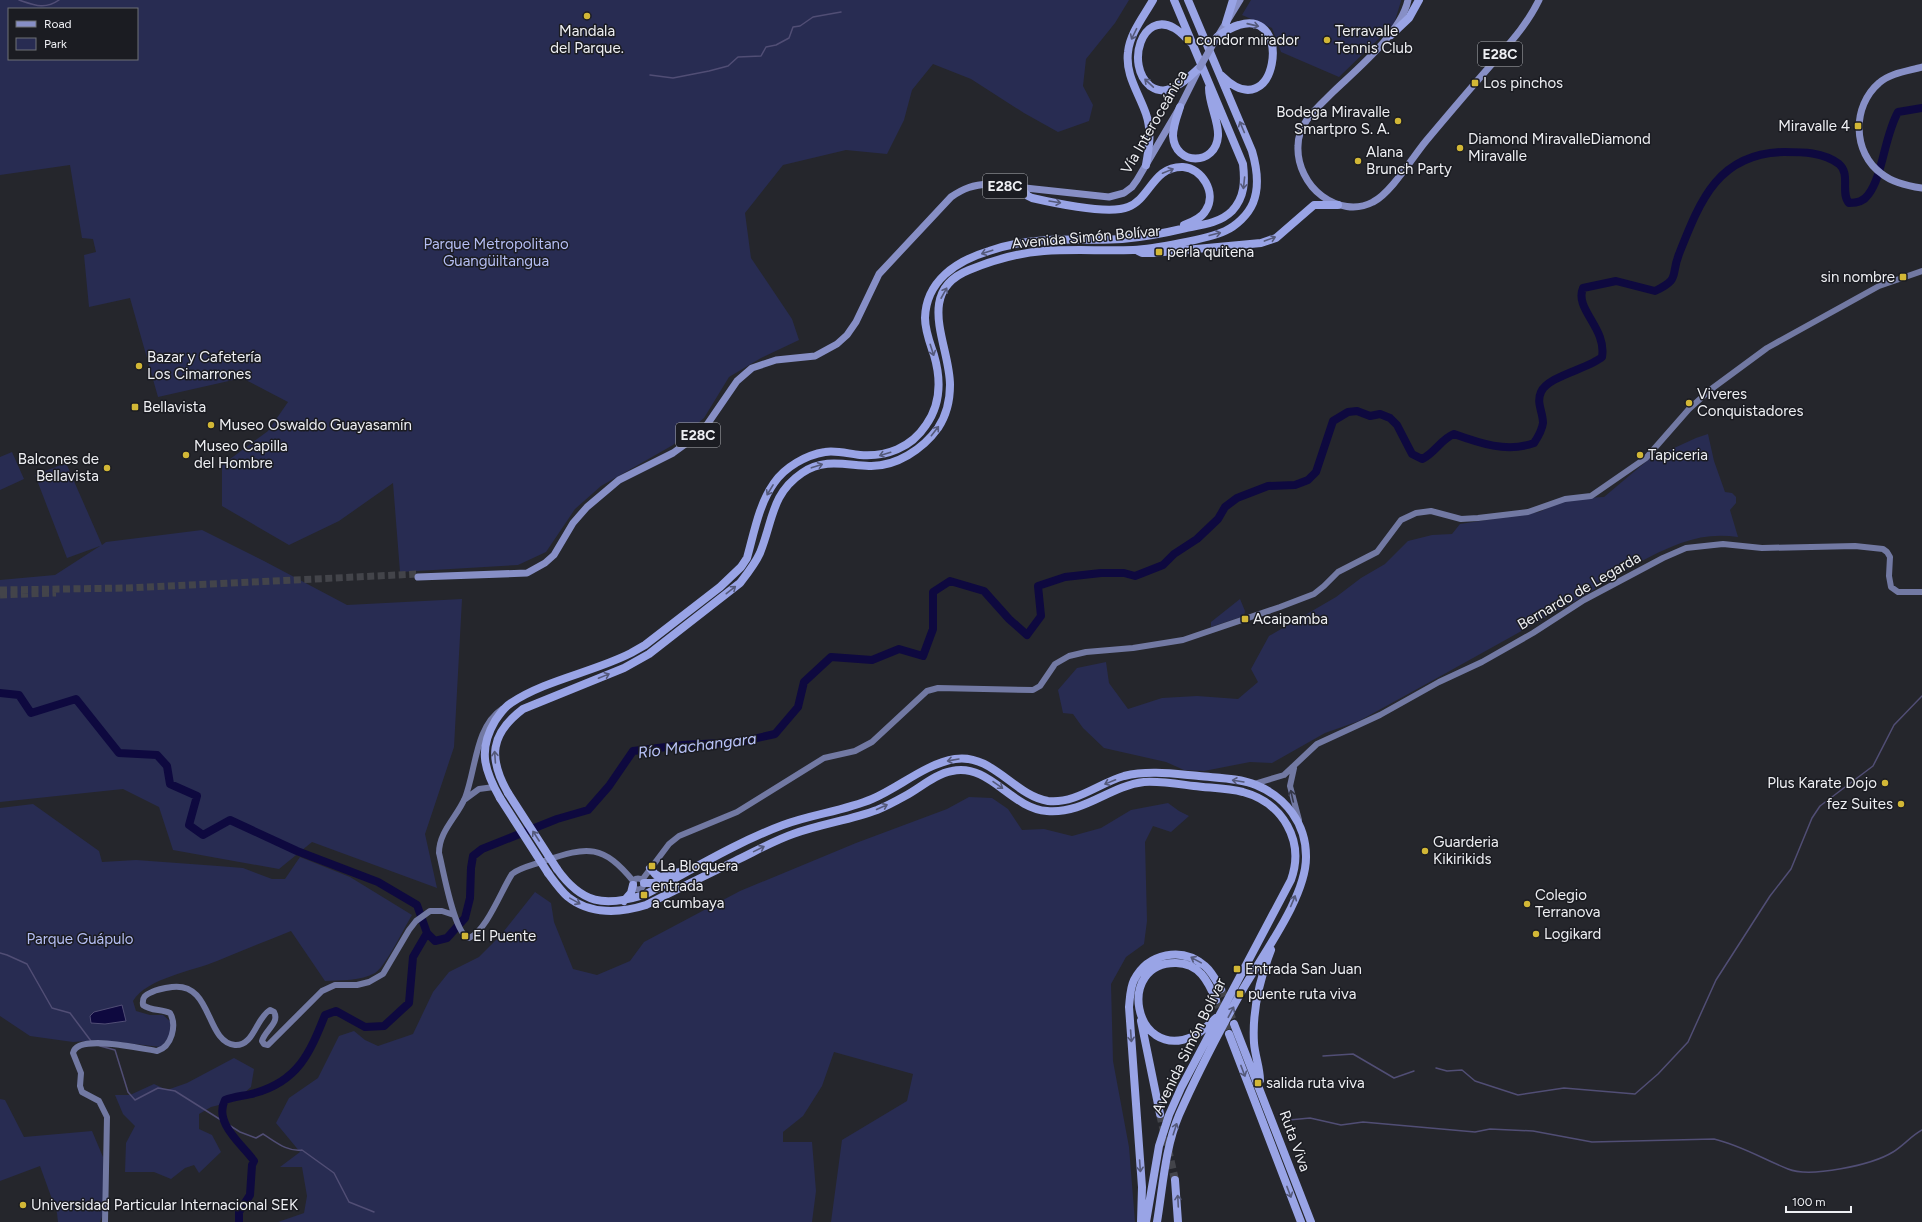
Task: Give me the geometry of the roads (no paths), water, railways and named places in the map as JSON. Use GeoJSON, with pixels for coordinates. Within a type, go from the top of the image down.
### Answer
{"type":"FeatureCollection","features":[{"type":"Feature","properties":{"kind":"highway"},"geometry":{"type":"LineString","coordinates":[[1146,166],[1150,137],[1149,127],[1146,114],[1131,79],[1128,52],[1134,33],[1153,0]]}},
{"type":"Feature","properties":{"kind":"highway","name":"Avenida Simón Bolívar"},"geometry":{"type":"LineString","coordinates":[[1146,1222],[1159,1146],[1169,1115],[1181,1088],[1291,880],[1295,868],[1296,850],[1294,839],[1282,818],[1265,802],[1243,792],[1170,783],[1145,782],[1129,786],[1073,809],[1058,812],[1043,810],[1019,800],[978,773],[964,769],[949,771],[904,797],[877,810],[792,834],[646,905],[629,910],[606,911],[582,905],[569,898],[548,873],[494,788],[485,764],[484,750],[490,730],[500,714],[509,704],[527,694],[631,653],[650,641],[720,586],[744,563],[766,495],[775,481],[790,466],[810,457],[827,452],[879,456],[898,450],[914,439],[926,427],[933,414],[938,396],[939,377],[928,336],[925,318],[928,300],[934,287],[944,273],[960,262],[1010,245],[1037,241],[1122,239],[1163,233],[1212,223],[1222,218],[1232,210],[1240,199],[1244,187],[1243,164],[1174,0]]}},
{"type":"Feature","properties":{"kind":"highway","name":"Avenida Simón Bolívar"},"geometry":{"type":"LineString","coordinates":[[1158,1222],[1170,1143],[1178,1117],[1240,994],[1276,936],[1302,880],[1306,860],[1306,843],[1300,824],[1293,812],[1281,800],[1254,784],[1170,773],[1144,773],[1125,776],[1065,800],[1050,801],[1036,798],[988,766],[971,759],[958,758],[929,767],[873,799],[788,823],[761,834],[644,895],[624,901],[605,901],[585,896],[568,884],[557,869],[498,775],[495,748],[499,734],[508,720],[523,709],[624,668],[649,654],[740,583],[752,568],[760,553],[776,502],[785,486],[803,472],[817,465],[834,462],[872,466],[891,463],[904,458],[917,449],[937,429],[948,405],[950,385],[937,318],[938,304],[943,292],[951,282],[966,271],[993,260],[1024,253],[1045,251],[1135,250],[1192,240],[1224,231],[1243,219],[1253,203],[1258,185],[1257,169],[1252,151],[1188,0]]}},
{"type":"Feature","properties":{"kind":"highway"},"geometry":{"type":"LineString","coordinates":[[1191,0],[1194,14]]}},
{"type":"Feature","properties":{"kind":"highway"},"geometry":{"type":"LineString","coordinates":[[1226,23],[1233,0]]}},
{"type":"Feature","properties":{"kind":"highway"},"geometry":{"type":"LineString","coordinates":[[1391,34],[1409,18],[1418,0]]}},
{"type":"Feature","properties":{"kind":"highway"},"geometry":{"type":"LineString","coordinates":[[1217,37],[1239,25],[1253,24],[1264,30],[1268,35],[1273,50],[1272,63],[1267,76],[1260,85],[1254,88],[1242,89],[1235,87],[1219,73]]}},
{"type":"Feature","properties":{"kind":"highway"},"geometry":{"type":"LineString","coordinates":[[1194,47],[1173,27],[1166,25],[1154,27],[1145,35],[1139,45],[1137,58],[1139,71],[1146,83],[1157,90],[1163,91],[1177,86],[1200,67]]}},
{"type":"Feature","properties":{"kind":"highway"},"geometry":{"type":"LineString","coordinates":[[1180,106],[1174,128],[1175,144],[1186,157],[1194,160],[1204,158],[1214,149],[1218,135],[1209,97],[1208,82]]}},
{"type":"Feature","properties":{"kind":"highway"},"geometry":{"type":"LineString","coordinates":[[1020,188],[1032,198],[1086,207],[1120,210],[1135,203],[1152,182],[1162,173],[1176,168],[1189,168],[1200,175],[1207,185],[1209,205],[1201,216],[1195,220],[1163,233]]}},
{"type":"Feature","properties":{"kind":"highway"},"geometry":{"type":"LineString","coordinates":[[1135,250],[1148,253],[1261,243],[1276,238],[1314,205],[1338,205]]}},
{"type":"Feature","properties":{"kind":"highway"},"geometry":{"type":"LineString","coordinates":[[650,868],[660,877],[704,864]]}},
{"type":"Feature","properties":{"kind":"highway"},"geometry":{"type":"LineString","coordinates":[[643,882],[658,882],[680,872]]}},
{"type":"Feature","properties":{"kind":"highway"},"geometry":{"type":"LineString","coordinates":[[624,901],[631,893],[634,883]]}},
{"type":"Feature","properties":{"kind":"highway"},"geometry":{"type":"LineString","coordinates":[[1259,1086],[1260,1077],[1254,1042],[1254,1007],[1260,983],[1276,936]]}},
{"type":"Feature","properties":{"kind":"highway"},"geometry":{"type":"LineString","coordinates":[[1141,1222],[1142,1187],[1129,1007],[1133,981],[1138,973],[1149,962],[1161,956],[1173,954],[1190,956],[1202,964],[1213,975],[1221,989]]}},
{"type":"Feature","properties":{"kind":"highway"},"geometry":{"type":"LineString","coordinates":[[1160,1114],[1145,1050],[1139,1013],[1139,990],[1145,978],[1154,969],[1168,963],[1184,964],[1203,974],[1216,1000]]}},
{"type":"Feature","properties":{"kind":"highway"},"geometry":{"type":"LineString","coordinates":[[1139,1013],[1146,1026],[1153,1032],[1162,1038],[1176,1041],[1183,1040],[1197,1034],[1220,1015]]}},
{"type":"Feature","properties":{"kind":"highway","name":"Ruta Viva"},"geometry":{"type":"LineString","coordinates":[[1234,1024],[1311,1222]]}},
{"type":"Feature","properties":{"kind":"highway","name":"Ruta Viva"},"geometry":{"type":"LineString","coordinates":[[1229,1034],[1301,1222]]}},
{"type":"Feature","properties":{"kind":"highway"},"geometry":{"type":"LineString","coordinates":[[1176,1180],[1178,1222]]}},
{"type":"Feature","properties":{"kind":"main road","name":"Vía Interoceánica"},"geometry":{"type":"LineString","coordinates":[[418,576],[516,570],[533,567],[561,542],[586,507],[609,487],[619,480],[673,453],[702,432],[737,380],[752,368],[776,360],[815,356],[837,344],[847,335],[856,322],[879,274],[951,197],[962,189],[972,185],[989,184],[1109,197],[1124,193],[1132,187],[1146,166],[1200,67],[1240,0]]}},
{"type":"Feature","properties":{"kind":"main road","name":"E28C"},"geometry":{"type":"LineString","coordinates":[[1408,0],[1404,12],[1391,34],[1316,109],[1304,123],[1298,148],[1299,159],[1304,175],[1319,194],[1338,205],[1353,207],[1362,206],[1372,203],[1386,192],[1430,136],[1524,28],[1539,0]]}},
{"type":"Feature","properties":{"kind":"main road"},"geometry":{"type":"LineString","coordinates":[[1919,188],[1891,180],[1882,174],[1870,162],[1863,148],[1858,126],[1864,102],[1880,82],[1891,76],[1922,67]]}},
{"type":"Feature","properties":{"kind":"street"},"geometry":{"type":"LineString","coordinates":[[509,704],[492,716],[484,730],[464,800],[442,837],[439,846],[439,853],[455,917],[467,938],[472,937],[482,926],[494,908],[512,874],[569,852],[591,851],[608,856],[621,866],[634,883],[635,889],[639,890],[643,887],[643,882],[650,868],[669,844],[679,836],[737,812],[824,758],[855,751],[872,742],[927,691],[938,688],[1033,690],[1040,686],[1055,664],[1069,656],[1086,652],[1140,647],[1183,640],[1280,608],[1314,594],[1338,572],[1377,552],[1401,520],[1416,513],[1431,511],[1461,519],[1478,518],[1528,512],[1565,499],[1592,496],[1646,458],[1689,409],[1710,390],[1767,348],[1879,286],[1922,271]]}},
{"type":"Feature","properties":{"kind":"street","name":"Bernardo de Legarda"},"geometry":{"type":"LineString","coordinates":[[1254,784],[1276,778],[1294,768],[1318,744],[1380,715],[1439,682],[1488,658],[1550,622],[1584,600],[1663,558],[1686,548],[1723,544],[1762,548],[1855,546],[1882,549],[1887,552],[1890,557],[1892,587],[1898,592],[1922,592]]}},
{"type":"Feature","properties":{"kind":"street"},"geometry":{"type":"LineString","coordinates":[[1294,768],[1290,786],[1300,824]]}},
{"type":"Feature","properties":{"kind":"street"},"geometry":{"type":"LineString","coordinates":[[464,800],[479,789],[494,788]]}},
{"type":"Feature","properties":{"kind":"street"},"geometry":{"type":"LineString","coordinates":[[634,883],[638,879],[643,882]]}},
{"type":"Feature","properties":{"kind":"street"},"geometry":{"type":"LineString","coordinates":[[105,1222],[107,1117],[99,1101],[82,1092],[80,1089],[81,1073],[74,1053],[76,1047],[81,1044],[101,1043],[125,1044],[157,1051],[162,1050],[170,1039],[174,1019],[170,1012],[148,1009],[143,1005],[142,1000],[145,995],[154,991],[177,986],[192,991],[199,997],[220,1036],[236,1045],[248,1040],[265,1013],[270,1010],[274,1012],[276,1021],[267,1031],[262,1041],[268,1045],[322,990],[335,985],[358,985],[369,982],[383,974],[416,921],[430,911],[442,911],[455,917]]}},
{"type":"Feature","properties":{"kind":"waterway"},"geometry":{"type":"LineString","coordinates":[[19,0],[39,6],[49,5],[59,0]]}},
{"type":"Feature","properties":{"kind":"waterway"},"geometry":{"type":"LineString","coordinates":[[650,75],[673,78],[728,66],[738,57],[761,56],[766,47],[776,45],[789,38],[793,27],[800,26],[813,17],[841,12]]}},
{"type":"Feature","properties":{"kind":"waterway","name":"Río Machangara"},"geometry":{"type":"LineString","coordinates":[[239,1222],[239,1212],[250,1195],[252,1165],[254,1161],[226,1125],[222,1109],[225,1100],[270,1088],[292,1073],[308,1053],[325,1015],[336,1011],[365,1027],[384,1026],[409,1003],[413,957],[427,933],[435,941],[447,938],[465,918],[470,898],[473,856],[482,849],[557,819],[588,810],[609,786],[633,751],[683,745],[740,742],[775,734],[798,707],[804,682],[831,657],[872,660],[899,649],[923,656],[933,629],[933,592],[950,581],[984,591],[1009,619],[1027,635],[1041,616],[1038,586],[1065,577],[1101,573],[1124,573],[1135,576],[1163,565],[1174,554],[1197,539],[1218,519],[1225,507],[1237,498],[1268,486],[1295,485],[1308,480],[1316,472],[1333,421],[1348,412],[1357,411],[1370,416],[1380,414],[1390,418],[1397,425],[1412,454],[1422,459],[1431,453],[1445,439],[1454,434],[1493,446],[1514,447],[1534,443],[1540,433],[1543,423],[1539,400],[1541,392],[1545,386],[1552,381],[1602,357],[1600,337],[1583,304],[1581,296],[1583,288],[1616,281],[1655,291],[1663,287],[1672,280],[1676,262],[1695,216],[1704,199],[1715,184],[1727,171],[1743,161],[1761,154],[1798,152],[1820,155],[1833,160],[1843,168],[1846,199],[1849,203],[1862,200],[1868,195],[1877,178],[1893,122],[1898,112],[1922,108]]}},
{"type":"Feature","properties":{"kind":"waterway"},"geometry":{"type":"LineString","coordinates":[[0,693],[19,695],[31,713],[76,699],[119,753],[157,755],[167,766],[170,784],[197,796],[189,825],[203,835],[230,820],[297,851],[378,882],[417,905],[427,933]]}},
{"type":"Feature","properties":{"kind":"waterway"},"geometry":{"type":"LineString","coordinates":[[1436,1068],[1447,1071],[1462,1070],[1475,1081],[1518,1095],[1564,1088],[1635,1094],[1658,1074],[1688,1042],[1716,980],[1770,896],[1791,869],[1812,818],[1820,806],[1873,766],[1894,725],[1922,696]]}},
{"type":"Feature","properties":{"kind":"waterway"},"geometry":{"type":"LineString","coordinates":[[0,953],[27,964],[52,1008],[70,1013],[91,1041]]}},
{"type":"Feature","properties":{"kind":"waterway","name":"Río Machangara"},"geometry":{"type":"LineString","coordinates":[[100,1046],[115,1050],[128,1092],[135,1100],[158,1088],[175,1091],[240,1132],[256,1138],[263,1134],[286,1148],[302,1150],[334,1173],[349,1202],[374,1212]]}},
{"type":"Feature","properties":{"kind":"waterway"},"geometry":{"type":"LineString","coordinates":[[1323,1056],[1353,1054],[1394,1078],[1414,1071]]}},
{"type":"Feature","properties":{"kind":"waterway"},"geometry":{"type":"LineString","coordinates":[[1289,1120],[1310,1118],[1341,1125],[1363,1122],[1475,1132],[1490,1129],[1533,1131],[1592,1142],[1714,1139],[1742,1148],[1788,1169],[1811,1172],[1841,1169],[1883,1157],[1897,1150],[1922,1130]]}},
{"type":"Feature","properties":{"kind":"tunnel"},"geometry":{"type":"LineString","coordinates":[[0,590],[127,588],[418,574]]}},
{"type":"Feature","properties":{"kind":"tunnel"},"geometry":{"type":"LineString","coordinates":[[0,595],[56,593]]}},
{"type":"Feature","properties":{"kind":"tunnel"},"geometry":{"type":"LineString","coordinates":[[1221,989],[1234,1024]]}},
{"type":"Feature","properties":{"kind":"tunnel"},"geometry":{"type":"LineString","coordinates":[[1216,1000],[1229,1034]]}},
{"type":"Feature","properties":{"kind":"tunnel"},"geometry":{"type":"LineString","coordinates":[[1160,1114],[1175,1180]]}},
{"type":"Feature","properties":{"kind":"place","name":"Mandala del Parque."},"geometry":{"type":"Point","coordinates":[587,16]}},
{"type":"Feature","properties":{"kind":"place","name":"condor mirador"},"geometry":{"type":"Point","coordinates":[1188,40]}},
{"type":"Feature","properties":{"kind":"place","name":"Terravalle Tennis Club"},"geometry":{"type":"Point","coordinates":[1327,40]}},
{"type":"Feature","properties":{"kind":"place","name":"Los pinchos"},"geometry":{"type":"Point","coordinates":[1475,83]}},
{"type":"Feature","properties":{"kind":"place","name":"Bodega Miravalle Smartpro S. A."},"geometry":{"type":"Point","coordinates":[1398,121]}},
{"type":"Feature","properties":{"kind":"place","name":"Miravalle 4"},"geometry":{"type":"Point","coordinates":[1858,126]}},
{"type":"Feature","properties":{"kind":"place","name":"Diamond MiravalleDiamond Miravalle"},"geometry":{"type":"Point","coordinates":[1460,148]}},
{"type":"Feature","properties":{"kind":"place","name":"Alana Brunch Party"},"geometry":{"type":"Point","coordinates":[1358,161]}},
{"type":"Feature","properties":{"kind":"place","name":"perla quitena"},"geometry":{"type":"Point","coordinates":[1159,252]}},
{"type":"Feature","properties":{"kind":"place","name":"sin nombre"},"geometry":{"type":"Point","coordinates":[1903,277]}},
{"type":"Feature","properties":{"kind":"place","name":"Bazar y Cafetería Los Cimarrones"},"geometry":{"type":"Point","coordinates":[139,366]}},
{"type":"Feature","properties":{"kind":"place","name":"Viveres Conquistadores"},"geometry":{"type":"Point","coordinates":[1689,403]}},
{"type":"Feature","properties":{"kind":"place","name":"Bellavista"},"geometry":{"type":"Point","coordinates":[135,407]}},
{"type":"Feature","properties":{"kind":"place","name":"Museo Oswaldo Guayasamín"},"geometry":{"type":"Point","coordinates":[211,425]}},
{"type":"Feature","properties":{"kind":"place","name":"Museo Capilla del Hombre"},"geometry":{"type":"Point","coordinates":[186,455]}},
{"type":"Feature","properties":{"kind":"place","name":"Tapiceria"},"geometry":{"type":"Point","coordinates":[1640,455]}},
{"type":"Feature","properties":{"kind":"place","name":"Balcones de Bellavista"},"geometry":{"type":"Point","coordinates":[107,468]}},
{"type":"Feature","properties":{"kind":"place","name":"Acaipamba"},"geometry":{"type":"Point","coordinates":[1245,619]}},
{"type":"Feature","properties":{"kind":"place","name":"Plus Karate Dojo"},"geometry":{"type":"Point","coordinates":[1885,783]}},
{"type":"Feature","properties":{"kind":"place","name":"fez Suites"},"geometry":{"type":"Point","coordinates":[1901,804]}},
{"type":"Feature","properties":{"kind":"place","name":"Guarderia Kikirikids"},"geometry":{"type":"Point","coordinates":[1425,851]}},
{"type":"Feature","properties":{"kind":"place","name":"La Bloquera"},"geometry":{"type":"Point","coordinates":[652,866]}},
{"type":"Feature","properties":{"kind":"place","name":"entrada a cumbaya"},"geometry":{"type":"Point","coordinates":[644,895]}},
{"type":"Feature","properties":{"kind":"place","name":"Colegio Terranova"},"geometry":{"type":"Point","coordinates":[1527,904]}},
{"type":"Feature","properties":{"kind":"place","name":"Logikard"},"geometry":{"type":"Point","coordinates":[1536,934]}},
{"type":"Feature","properties":{"kind":"place","name":"El Puente"},"geometry":{"type":"Point","coordinates":[465,936]}},
{"type":"Feature","properties":{"kind":"place","name":"Entrada San Juan"},"geometry":{"type":"Point","coordinates":[1237,969]}},
{"type":"Feature","properties":{"kind":"place","name":"puente ruta viva"},"geometry":{"type":"Point","coordinates":[1240,994]}},
{"type":"Feature","properties":{"kind":"place","name":"salida ruta viva"},"geometry":{"type":"Point","coordinates":[1258,1083]}},
{"type":"Feature","properties":{"kind":"place","name":"Universidad Particular Internacional SEK"},"geometry":{"type":"Point","coordinates":[23,1205]}},
{"type":"Feature","properties":{"kind":"park label","name":"Parque Metropolitano Guangüiltangua"},"geometry":{"type":"Point","coordinates":[496,252]}},
{"type":"Feature","properties":{"kind":"park label","name":"Parque Guápulo"},"geometry":{"type":"Point","coordinates":[80,939]}}]}
